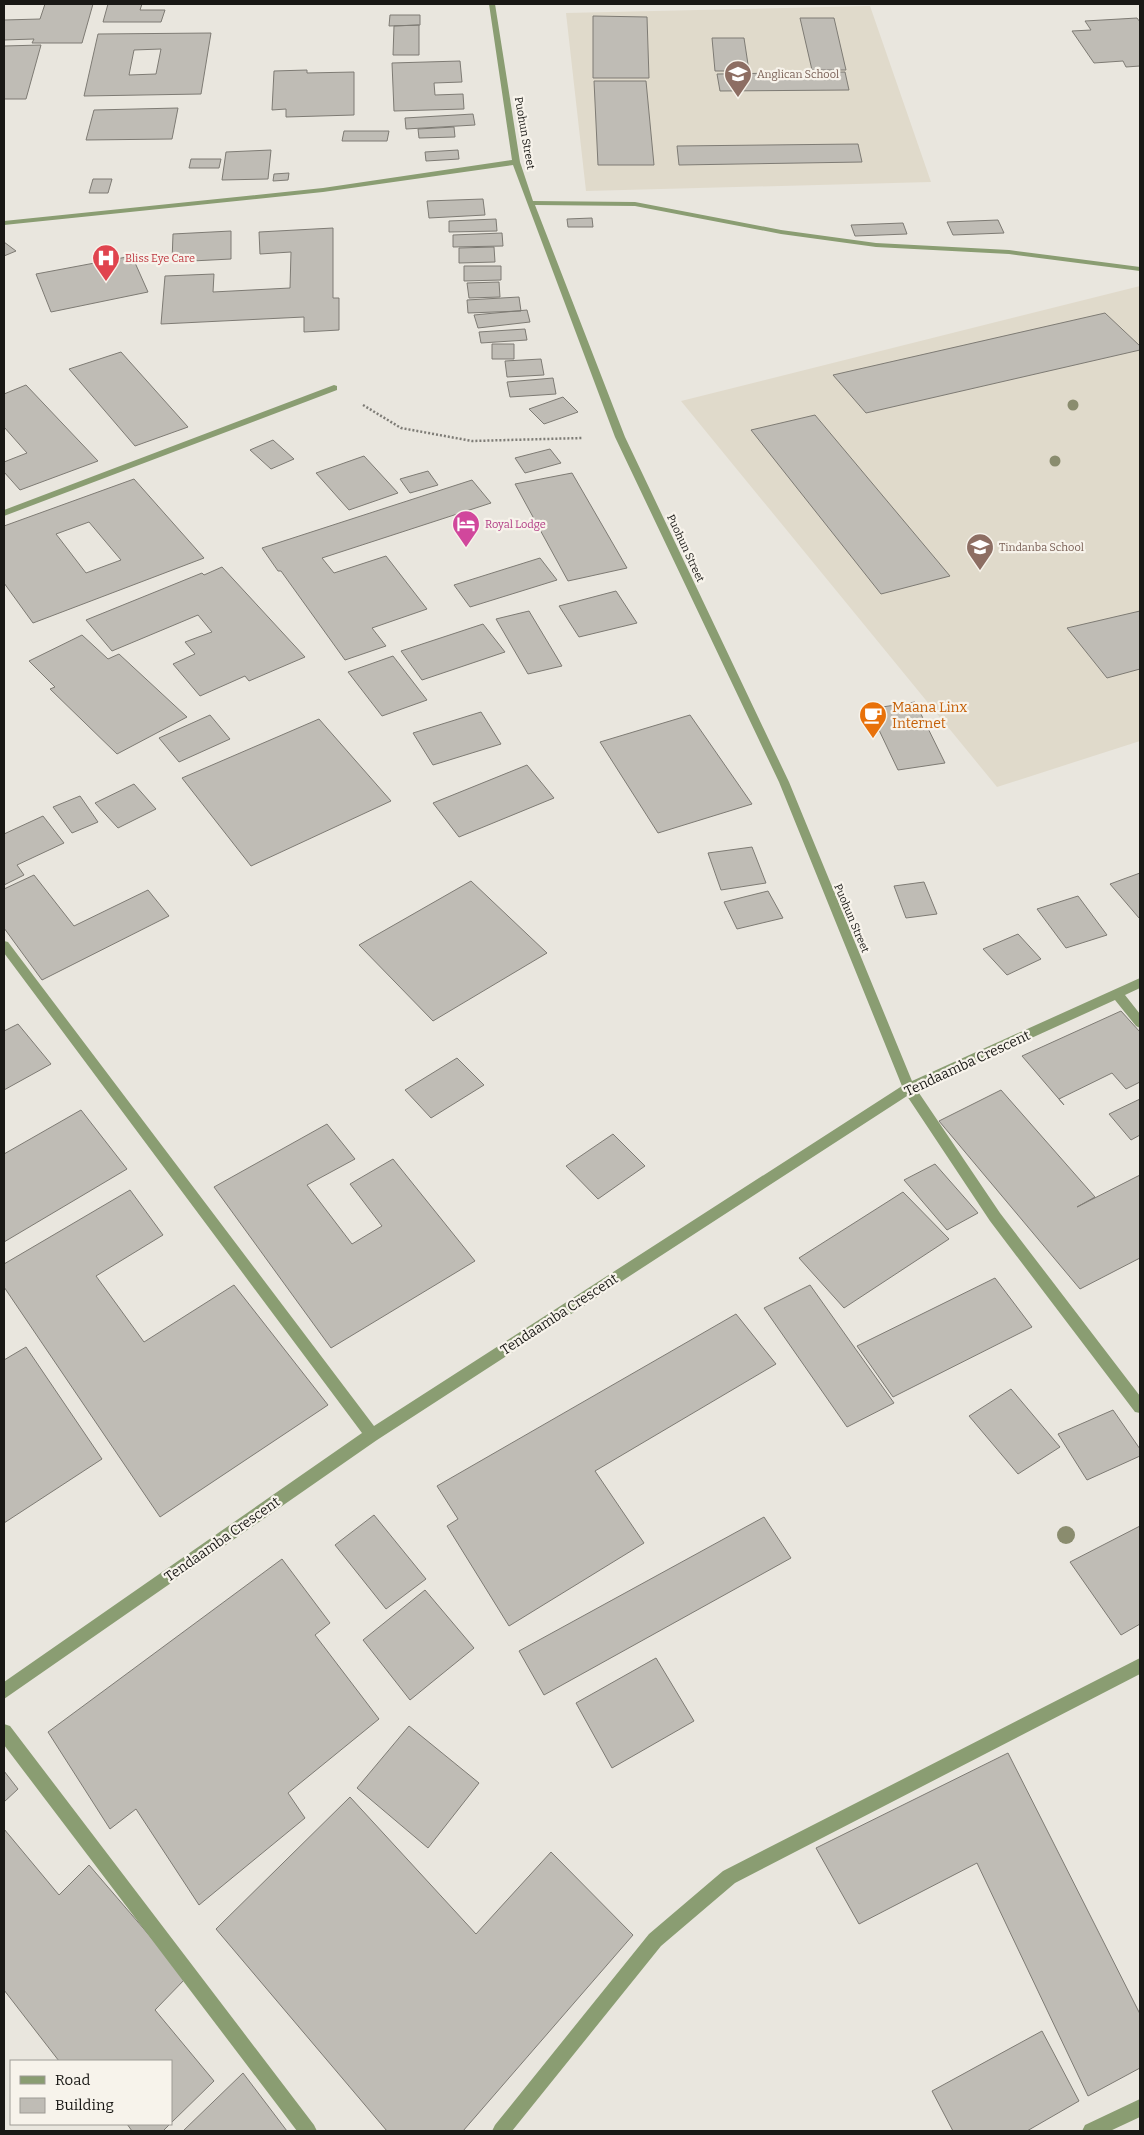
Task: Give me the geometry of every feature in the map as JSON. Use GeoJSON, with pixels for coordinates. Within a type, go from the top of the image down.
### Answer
{"type":"FeatureCollection","features":[{"type":"Feature","properties":{"kind":"street","name":"Puohun Street"},"geometry":{"type":"LineString","coordinates":[[492,4],[516,162],[620,437],[784,782],[909,1088],[995,1217],[1140,1407]]}},
{"type":"Feature","properties":{"kind":"street"},"geometry":{"type":"LineString","coordinates":[[4,223],[322,190],[516,162]]}},
{"type":"Feature","properties":{"kind":"street"},"geometry":{"type":"LineString","coordinates":[[530,203],[635,204],[781,232],[876,245],[1009,252],[1140,269]]}},
{"type":"Feature","properties":{"kind":"street"},"geometry":{"type":"LineString","coordinates":[[4,513],[334,388]]}},
{"type":"Feature","properties":{"kind":"street"},"geometry":{"type":"LineString","coordinates":[[4,945],[372,1435]]}},
{"type":"Feature","properties":{"kind":"street","name":"Tendaamba Crescent"},"geometry":{"type":"LineString","coordinates":[[4,1691],[372,1435],[909,1088],[1140,983]]}},
{"type":"Feature","properties":{"kind":"street"},"geometry":{"type":"LineString","coordinates":[[1117,994],[1140,1023]]}},
{"type":"Feature","properties":{"kind":"street"},"geometry":{"type":"LineString","coordinates":[[501,2131],[655,1940],[729,1877],[1140,1666]]}},
{"type":"Feature","properties":{"kind":"street"},"geometry":{"type":"LineString","coordinates":[[4,1732],[308,2131]]}},
{"type":"Feature","properties":{"kind":"street"},"geometry":{"type":"LineString","coordinates":[[1092,2131],[1140,2108]]}},
{"type":"Feature","properties":{"kind":"path"},"geometry":{"type":"LineString","coordinates":[[334,388],[402,428],[472,441],[620,437]]}},
{"type":"Feature","properties":{"kind":"shaded area","name":"Anglican School"},"geometry":{"type":"Polygon","coordinates":[[[870,6],[931,182],[586,191],[566,13],[870,6]]]}},
{"type":"Feature","properties":{"kind":"shaded area","name":"Tindanba School"},"geometry":{"type":"Polygon","coordinates":[[[1140,286],[1140,741],[997,787],[681,401],[1140,286]]]}},
{"type":"Feature","properties":{"kind":"building"},"geometry":{"type":"Polygon","coordinates":[[[45,4],[93,4],[82,43],[32,43],[34,39],[4,40],[4,20],[40,19],[45,4]]]}},
{"type":"Feature","properties":{"kind":"building"},"geometry":{"type":"Polygon","coordinates":[[[108,4],[142,4],[140,10],[165,10],[161,22],[103,22],[108,4]]]}},
{"type":"Feature","properties":{"kind":"building"},"geometry":{"type":"Polygon","coordinates":[[[390,15],[420,15],[420,25],[389,26],[390,15]]]}},
{"type":"Feature","properties":{"kind":"building"},"geometry":{"type":"Polygon","coordinates":[[[593,16],[647,17],[649,78],[593,78],[593,16]]]}},
{"type":"Feature","properties":{"kind":"building"},"geometry":{"type":"Polygon","coordinates":[[[800,18],[834,18],[846,70],[812,70],[800,18]]]}},
{"type":"Feature","properties":{"kind":"building"},"geometry":{"type":"Polygon","coordinates":[[[1137,18],[1140,22],[1140,66],[1126,67],[1123,61],[1094,63],[1072,31],[1091,30],[1085,21],[1137,18]]]}},
{"type":"Feature","properties":{"kind":"building"},"geometry":{"type":"Polygon","coordinates":[[[419,25],[419,55],[393,55],[394,26],[419,25]]]}},
{"type":"Feature","properties":{"kind":"building"},"geometry":{"type":"Polygon","coordinates":[[[211,33],[201,94],[84,96],[98,34],[211,33]],[[161,49],[134,50],[129,75],[156,74],[161,49]]]}},
{"type":"Feature","properties":{"kind":"building"},"geometry":{"type":"Polygon","coordinates":[[[712,38],[744,38],[749,71],[715,71],[712,38]]]}},
{"type":"Feature","properties":{"kind":"building"},"geometry":{"type":"Polygon","coordinates":[[[41,45],[26,99],[4,99],[4,46],[41,45]]]}},
{"type":"Feature","properties":{"kind":"building"},"geometry":{"type":"Polygon","coordinates":[[[460,61],[462,82],[434,83],[435,95],[463,94],[464,109],[394,111],[392,63],[460,61]]]}},
{"type":"Feature","properties":{"kind":"building"},"geometry":{"type":"Polygon","coordinates":[[[307,70],[307,73],[354,72],[354,115],[286,117],[286,109],[272,110],[274,71],[307,70]]]}},
{"type":"Feature","properties":{"kind":"building"},"geometry":{"type":"Polygon","coordinates":[[[845,72],[849,90],[720,91],[717,74],[845,72]]]}},
{"type":"Feature","properties":{"kind":"building"},"geometry":{"type":"Polygon","coordinates":[[[594,81],[646,81],[654,165],[598,165],[594,81]]]}},
{"type":"Feature","properties":{"kind":"building"},"geometry":{"type":"Polygon","coordinates":[[[178,108],[172,139],[86,140],[94,110],[178,108]]]}},
{"type":"Feature","properties":{"kind":"building"},"geometry":{"type":"Polygon","coordinates":[[[473,114],[475,125],[406,129],[405,118],[473,114]]]}},
{"type":"Feature","properties":{"kind":"building"},"geometry":{"type":"Polygon","coordinates":[[[454,127],[455,137],[419,138],[418,129],[454,127]]]}},
{"type":"Feature","properties":{"kind":"building"},"geometry":{"type":"Polygon","coordinates":[[[344,131],[389,131],[387,141],[342,141],[344,131]]]}},
{"type":"Feature","properties":{"kind":"building"},"geometry":{"type":"Polygon","coordinates":[[[858,144],[862,162],[679,165],[677,146],[858,144]]]}},
{"type":"Feature","properties":{"kind":"building"},"geometry":{"type":"Polygon","coordinates":[[[271,150],[268,179],[222,180],[226,152],[271,150]]]}},
{"type":"Feature","properties":{"kind":"building"},"geometry":{"type":"Polygon","coordinates":[[[458,150],[459,159],[426,161],[425,152],[458,150]]]}},
{"type":"Feature","properties":{"kind":"building"},"geometry":{"type":"Polygon","coordinates":[[[191,159],[221,159],[219,168],[189,168],[191,159]]]}},
{"type":"Feature","properties":{"kind":"building"},"geometry":{"type":"Polygon","coordinates":[[[289,173],[288,180],[273,181],[274,174],[289,173]]]}},
{"type":"Feature","properties":{"kind":"building"},"geometry":{"type":"Polygon","coordinates":[[[93,179],[112,179],[108,193],[89,193],[93,179]]]}},
{"type":"Feature","properties":{"kind":"building"},"geometry":{"type":"Polygon","coordinates":[[[483,199],[485,215],[429,218],[427,201],[483,199]]]}},
{"type":"Feature","properties":{"kind":"building"},"geometry":{"type":"Polygon","coordinates":[[[592,218],[593,227],[568,227],[567,219],[592,218]]]}},
{"type":"Feature","properties":{"kind":"building"},"geometry":{"type":"Polygon","coordinates":[[[496,219],[497,231],[449,232],[449,221],[496,219]]]}},
{"type":"Feature","properties":{"kind":"building"},"geometry":{"type":"Polygon","coordinates":[[[998,220],[1004,233],[953,235],[947,222],[998,220]]]}},
{"type":"Feature","properties":{"kind":"building"},"geometry":{"type":"Polygon","coordinates":[[[903,223],[907,234],[855,236],[851,225],[903,223]]]}},
{"type":"Feature","properties":{"kind":"building"},"geometry":{"type":"Polygon","coordinates":[[[333,228],[333,298],[339,298],[339,330],[304,332],[304,317],[161,324],[165,276],[214,274],[213,292],[290,288],[291,252],[260,254],[259,232],[333,228]]]}},
{"type":"Feature","properties":{"kind":"building"},"geometry":{"type":"Polygon","coordinates":[[[231,231],[231,259],[172,262],[173,234],[231,231]]]}},
{"type":"Feature","properties":{"kind":"building"},"geometry":{"type":"Polygon","coordinates":[[[502,233],[503,246],[453,247],[453,235],[502,233]]]}},
{"type":"Feature","properties":{"kind":"building"},"geometry":{"type":"Polygon","coordinates":[[[4,242],[16,251],[4,256],[4,242]]]}},
{"type":"Feature","properties":{"kind":"building"},"geometry":{"type":"Polygon","coordinates":[[[494,247],[495,262],[459,263],[459,248],[494,247]]]}},
{"type":"Feature","properties":{"kind":"building"},"geometry":{"type":"Polygon","coordinates":[[[132,256],[148,292],[51,312],[36,274],[132,256]]]}},
{"type":"Feature","properties":{"kind":"building"},"geometry":{"type":"Polygon","coordinates":[[[464,266],[501,266],[501,280],[464,281],[464,266]]]}},
{"type":"Feature","properties":{"kind":"building"},"geometry":{"type":"Polygon","coordinates":[[[499,282],[500,297],[469,298],[467,283],[499,282]]]}},
{"type":"Feature","properties":{"kind":"building"},"geometry":{"type":"Polygon","coordinates":[[[519,297],[521,311],[468,313],[467,300],[519,297]]]}},
{"type":"Feature","properties":{"kind":"building"},"geometry":{"type":"Polygon","coordinates":[[[527,310],[530,322],[478,328],[474,315],[527,310]]]}},
{"type":"Feature","properties":{"kind":"building"},"geometry":{"type":"Polygon","coordinates":[[[1105,313],[1140,346],[1140,350],[866,413],[833,375],[1105,313]]]}},
{"type":"Feature","properties":{"kind":"building"},"geometry":{"type":"Polygon","coordinates":[[[525,329],[527,340],[481,343],[479,332],[525,329]]]}},
{"type":"Feature","properties":{"kind":"building"},"geometry":{"type":"Polygon","coordinates":[[[492,344],[514,344],[514,359],[492,359],[492,344]]]}},
{"type":"Feature","properties":{"kind":"building"},"geometry":{"type":"Polygon","coordinates":[[[121,352],[188,427],[135,446],[69,369],[121,352]]]}},
{"type":"Feature","properties":{"kind":"building"},"geometry":{"type":"Polygon","coordinates":[[[541,359],[544,375],[507,377],[505,361],[541,359]]]}},
{"type":"Feature","properties":{"kind":"building"},"geometry":{"type":"Polygon","coordinates":[[[553,378],[556,394],[510,397],[507,382],[553,378]]]}},
{"type":"Feature","properties":{"kind":"building"},"geometry":{"type":"Polygon","coordinates":[[[26,385],[98,461],[20,490],[4,472],[4,462],[27,453],[4,427],[4,394],[26,385]]]}},
{"type":"Feature","properties":{"kind":"building"},"geometry":{"type":"Polygon","coordinates":[[[563,397],[578,412],[544,424],[529,409],[563,397]]]}},
{"type":"Feature","properties":{"kind":"building"},"geometry":{"type":"Polygon","coordinates":[[[815,415],[950,576],[881,594],[751,430],[815,415]]]}},
{"type":"Feature","properties":{"kind":"building"},"geometry":{"type":"Polygon","coordinates":[[[273,440],[294,459],[271,469],[250,450],[273,440]]]}},
{"type":"Feature","properties":{"kind":"building"},"geometry":{"type":"Polygon","coordinates":[[[550,449],[561,463],[525,473],[515,458],[550,449]]]}},
{"type":"Feature","properties":{"kind":"building"},"geometry":{"type":"Polygon","coordinates":[[[364,456],[398,493],[349,510],[316,473],[364,456]]]}},
{"type":"Feature","properties":{"kind":"building"},"geometry":{"type":"Polygon","coordinates":[[[428,471],[438,485],[410,493],[400,479],[428,471]]]}},
{"type":"Feature","properties":{"kind":"building"},"geometry":{"type":"Polygon","coordinates":[[[572,473],[627,568],[568,581],[515,484],[572,473]]]}},
{"type":"Feature","properties":{"kind":"building"},"geometry":{"type":"Polygon","coordinates":[[[134,479],[204,558],[33,623],[4,583],[4,526],[134,479]],[[89,522],[56,534],[86,573],[121,560],[89,522]]]}},
{"type":"Feature","properties":{"kind":"building"},"geometry":{"type":"Polygon","coordinates":[[[472,480],[491,503],[322,558],[334,573],[386,556],[427,609],[372,628],[386,646],[345,660],[281,571],[278,571],[262,548],[472,480]]]}},
{"type":"Feature","properties":{"kind":"building"},"geometry":{"type":"Polygon","coordinates":[[[540,558],[557,580],[470,607],[454,585],[540,558]]]}},
{"type":"Feature","properties":{"kind":"building"},"geometry":{"type":"Polygon","coordinates":[[[222,567],[305,657],[249,681],[245,676],[200,696],[173,664],[195,654],[185,642],[212,632],[198,615],[112,651],[86,620],[202,573],[204,575],[222,567]]]}},
{"type":"Feature","properties":{"kind":"building"},"geometry":{"type":"Polygon","coordinates":[[[616,591],[637,623],[579,637],[559,606],[616,591]]]}},
{"type":"Feature","properties":{"kind":"building"},"geometry":{"type":"Polygon","coordinates":[[[529,611],[562,666],[528,674],[496,619],[529,611]]]}},
{"type":"Feature","properties":{"kind":"building"},"geometry":{"type":"Polygon","coordinates":[[[1140,611],[1140,669],[1107,678],[1067,628],[1140,611]]]}},
{"type":"Feature","properties":{"kind":"building"},"geometry":{"type":"Polygon","coordinates":[[[483,624],[505,652],[422,680],[401,651],[483,624]]]}},
{"type":"Feature","properties":{"kind":"building"},"geometry":{"type":"Polygon","coordinates":[[[82,635],[108,659],[119,654],[187,717],[117,754],[50,689],[55,687],[29,661],[82,635]]]}},
{"type":"Feature","properties":{"kind":"building"},"geometry":{"type":"Polygon","coordinates":[[[393,656],[427,700],[382,716],[348,672],[393,656]]]}},
{"type":"Feature","properties":{"kind":"building"},"geometry":{"type":"Polygon","coordinates":[[[915,702],[945,763],[898,770],[869,709],[915,702]]]}},
{"type":"Feature","properties":{"kind":"building"},"geometry":{"type":"Polygon","coordinates":[[[481,712],[501,744],[433,765],[413,733],[481,712]]]}},
{"type":"Feature","properties":{"kind":"building"},"geometry":{"type":"Polygon","coordinates":[[[210,715],[230,739],[179,762],[159,738],[210,715]]]}},
{"type":"Feature","properties":{"kind":"building"},"geometry":{"type":"Polygon","coordinates":[[[690,715],[752,804],[658,833],[600,742],[690,715]]]}},
{"type":"Feature","properties":{"kind":"building"},"geometry":{"type":"Polygon","coordinates":[[[319,719],[391,801],[251,866],[182,778],[319,719]]]}},
{"type":"Feature","properties":{"kind":"building"},"geometry":{"type":"Polygon","coordinates":[[[527,765],[554,798],[459,837],[433,803],[527,765]]]}},
{"type":"Feature","properties":{"kind":"building"},"geometry":{"type":"Polygon","coordinates":[[[134,784],[156,809],[118,828],[95,803],[134,784]]]}},
{"type":"Feature","properties":{"kind":"building"},"geometry":{"type":"Polygon","coordinates":[[[80,796],[98,822],[72,833],[53,807],[80,796]]]}},
{"type":"Feature","properties":{"kind":"building"},"geometry":{"type":"Polygon","coordinates":[[[43,816],[64,843],[17,865],[24,875],[4,885],[4,834],[43,816]]]}},
{"type":"Feature","properties":{"kind":"building"},"geometry":{"type":"Polygon","coordinates":[[[752,847],[766,883],[721,890],[708,853],[752,847]]]}},
{"type":"Feature","properties":{"kind":"building"},"geometry":{"type":"Polygon","coordinates":[[[1140,873],[1140,918],[1139,918],[1110,884],[1140,873]]]}},
{"type":"Feature","properties":{"kind":"building"},"geometry":{"type":"Polygon","coordinates":[[[34,875],[74,926],[148,890],[169,916],[42,980],[4,928],[4,889],[34,875]]]}},
{"type":"Feature","properties":{"kind":"building"},"geometry":{"type":"Polygon","coordinates":[[[471,881],[547,953],[433,1021],[359,945],[471,881]]]}},
{"type":"Feature","properties":{"kind":"building"},"geometry":{"type":"Polygon","coordinates":[[[924,882],[937,914],[906,918],[894,886],[924,882]]]}},
{"type":"Feature","properties":{"kind":"building"},"geometry":{"type":"Polygon","coordinates":[[[768,891],[783,918],[737,929],[724,902],[768,891]]]}},
{"type":"Feature","properties":{"kind":"building"},"geometry":{"type":"Polygon","coordinates":[[[1078,896],[1107,935],[1066,948],[1037,909],[1078,896]]]}},
{"type":"Feature","properties":{"kind":"building"},"geometry":{"type":"Polygon","coordinates":[[[1018,934],[1041,959],[1007,975],[983,949],[1018,934]]]}},
{"type":"Feature","properties":{"kind":"building"},"geometry":{"type":"Polygon","coordinates":[[[1121,1011],[1140,1032],[1140,1082],[1126,1089],[1112,1073],[1059,1099],[1064,1105],[1022,1056],[1121,1011]]]}},
{"type":"Feature","properties":{"kind":"building"},"geometry":{"type":"Polygon","coordinates":[[[18,1024],[51,1064],[4,1090],[4,1031],[18,1024]]]}},
{"type":"Feature","properties":{"kind":"building"},"geometry":{"type":"Polygon","coordinates":[[[457,1058],[484,1085],[431,1118],[405,1090],[457,1058]]]}},
{"type":"Feature","properties":{"kind":"building"},"geometry":{"type":"Polygon","coordinates":[[[1001,1090],[1095,1197],[1077,1207],[1140,1175],[1140,1258],[1080,1289],[939,1121],[1001,1090]]]}},
{"type":"Feature","properties":{"kind":"building"},"geometry":{"type":"Polygon","coordinates":[[[1140,1099],[1140,1135],[1131,1140],[1109,1114],[1140,1099]]]}},
{"type":"Feature","properties":{"kind":"building"},"geometry":{"type":"Polygon","coordinates":[[[81,1110],[127,1169],[4,1242],[4,1154],[81,1110]]]}},
{"type":"Feature","properties":{"kind":"building"},"geometry":{"type":"Polygon","coordinates":[[[327,1124],[355,1159],[307,1185],[352,1244],[382,1226],[350,1184],[393,1159],[475,1261],[331,1348],[214,1187],[327,1124]]]}},
{"type":"Feature","properties":{"kind":"building"},"geometry":{"type":"Polygon","coordinates":[[[613,1134],[645,1166],[598,1199],[566,1166],[613,1134]]]}},
{"type":"Feature","properties":{"kind":"building"},"geometry":{"type":"Polygon","coordinates":[[[935,1164],[978,1213],[947,1230],[904,1180],[935,1164]]]}},
{"type":"Feature","properties":{"kind":"building"},"geometry":{"type":"Polygon","coordinates":[[[130,1190],[163,1235],[96,1276],[144,1342],[234,1285],[328,1405],[160,1517],[4,1287],[4,1264],[130,1190]]]}},
{"type":"Feature","properties":{"kind":"building"},"geometry":{"type":"Polygon","coordinates":[[[903,1192],[949,1239],[844,1308],[799,1258],[903,1192]]]}},
{"type":"Feature","properties":{"kind":"building"},"geometry":{"type":"Polygon","coordinates":[[[995,1278],[1032,1327],[893,1397],[857,1346],[995,1278]]]}},
{"type":"Feature","properties":{"kind":"building"},"geometry":{"type":"Polygon","coordinates":[[[810,1285],[894,1403],[847,1427],[764,1308],[810,1285]]]}},
{"type":"Feature","properties":{"kind":"building"},"geometry":{"type":"Polygon","coordinates":[[[736,1314],[776,1364],[595,1471],[644,1543],[509,1626],[447,1526],[458,1519],[437,1486],[736,1314]]]}},
{"type":"Feature","properties":{"kind":"building"},"geometry":{"type":"Polygon","coordinates":[[[26,1347],[102,1459],[4,1523],[4,1360],[26,1347]]]}},
{"type":"Feature","properties":{"kind":"building"},"geometry":{"type":"Polygon","coordinates":[[[1011,1389],[1060,1447],[1018,1474],[969,1416],[1011,1389]]]}},
{"type":"Feature","properties":{"kind":"building"},"geometry":{"type":"Polygon","coordinates":[[[1113,1410],[1140,1449],[1140,1456],[1087,1480],[1058,1434],[1113,1410]]]}},
{"type":"Feature","properties":{"kind":"building"},"geometry":{"type":"Polygon","coordinates":[[[374,1515],[426,1579],[386,1609],[335,1545],[374,1515]]]}},
{"type":"Feature","properties":{"kind":"building"},"geometry":{"type":"Polygon","coordinates":[[[764,1517],[791,1558],[544,1695],[519,1651],[764,1517]]]}},
{"type":"Feature","properties":{"kind":"building"},"geometry":{"type":"Polygon","coordinates":[[[1140,1526],[1140,1624],[1121,1635],[1070,1562],[1140,1526]]]}},
{"type":"Feature","properties":{"kind":"building"},"geometry":{"type":"Polygon","coordinates":[[[282,1559],[330,1623],[315,1635],[379,1719],[288,1793],[305,1818],[199,1905],[136,1809],[110,1829],[48,1732],[282,1559]]]}},
{"type":"Feature","properties":{"kind":"building"},"geometry":{"type":"Polygon","coordinates":[[[425,1590],[474,1648],[410,1700],[363,1640],[425,1590]]]}},
{"type":"Feature","properties":{"kind":"building"},"geometry":{"type":"Polygon","coordinates":[[[656,1658],[694,1721],[612,1768],[576,1703],[656,1658]]]}},
{"type":"Feature","properties":{"kind":"building"},"geometry":{"type":"Polygon","coordinates":[[[409,1726],[479,1783],[428,1848],[357,1788],[409,1726]]]}},
{"type":"Feature","properties":{"kind":"building"},"geometry":{"type":"Polygon","coordinates":[[[1008,1753],[1140,2014],[1140,2068],[1088,2096],[977,1863],[859,1924],[816,1848],[1008,1753]]]}},
{"type":"Feature","properties":{"kind":"building"},"geometry":{"type":"Polygon","coordinates":[[[4,1771],[18,1789],[4,1802],[4,1771]]]}},
{"type":"Feature","properties":{"kind":"building"},"geometry":{"type":"Polygon","coordinates":[[[350,1797],[476,1934],[551,1852],[633,1935],[463,2131],[387,2131],[216,1929],[350,1797]]]}},
{"type":"Feature","properties":{"kind":"building"},"geometry":{"type":"Polygon","coordinates":[[[4,1829],[59,1895],[89,1865],[186,1978],[155,2010],[214,2081],[172,2122],[172,2060],[58,2060],[4,1990],[4,1829]]]}},
{"type":"Feature","properties":{"kind":"building"},"geometry":{"type":"Polygon","coordinates":[[[1042,2031],[1079,2101],[1027,2131],[953,2131],[932,2091],[1042,2031]]]}},
{"type":"Feature","properties":{"kind":"building"},"geometry":{"type":"Polygon","coordinates":[[[243,2073],[287,2131],[183,2131],[243,2073]]]}},
{"type":"Feature","properties":{"kind":"building"},"geometry":{"type":"Polygon","coordinates":[[[128,2125],[169,2125],[163,2131],[132,2131],[128,2125]]]}},
{"type":"Feature","properties":{"kind":"place","name":"Anglican School"},"geometry":{"type":"Point","coordinates":[738,98]}},
{"type":"Feature","properties":{"kind":"place","name":"Bliss Eye Care"},"geometry":{"type":"Point","coordinates":[106,282]}},
{"type":"Feature","properties":{"kind":"place","name":"Royal Lodge"},"geometry":{"type":"Point","coordinates":[466,548]}},
{"type":"Feature","properties":{"kind":"place","name":"Tindanba School"},"geometry":{"type":"Point","coordinates":[980,571]}},
{"type":"Feature","properties":{"kind":"place","name":"Maana Linx Internet"},"geometry":{"type":"Point","coordinates":[873,739]}}]}
